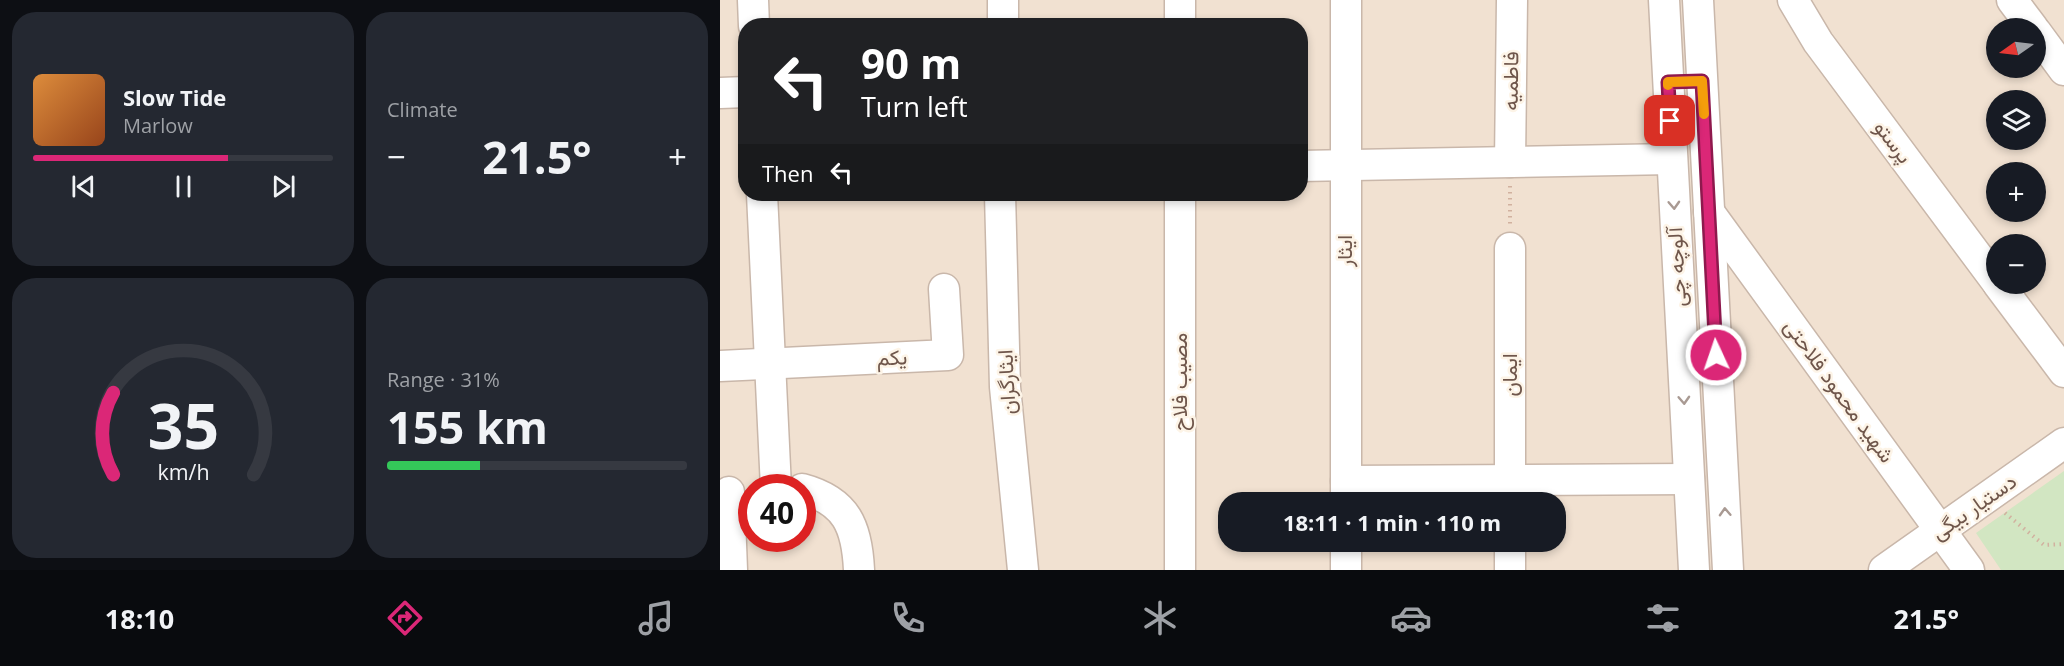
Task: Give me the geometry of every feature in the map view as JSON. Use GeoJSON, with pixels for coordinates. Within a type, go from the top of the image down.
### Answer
{"type":"FeatureCollection","features":[{"type":"Feature","properties":{"kind":"street"},"geometry":{"type":"LineString","coordinates":[[753,0],[754,18]]}},
{"type":"Feature","properties":{"kind":"street"},"geometry":{"type":"LineString","coordinates":[[1003,0],[1003,18]]}},
{"type":"Feature","properties":{"kind":"street"},"geometry":{"type":"LineString","coordinates":[[1180,0],[1180,18]]}},
{"type":"Feature","properties":{"kind":"street","name":"ایثار"},"geometry":{"type":"LineString","coordinates":[[1346,0],[1346,492]]}},
{"type":"Feature","properties":{"kind":"street","name":"فاطمیه"},"geometry":{"type":"LineString","coordinates":[[1510,162],[1512,0]]}},
{"type":"Feature","properties":{"kind":"street","name":"آلوچه چی"},"geometry":{"type":"LineString","coordinates":[[1664,0],[1694,570]]}},
{"type":"Feature","properties":{"kind":"street","name":"پرستو"},"geometry":{"type":"LineString","coordinates":[[1793,0],[1818,42],[1986,267]]}},
{"type":"Feature","properties":{"kind":"street"},"geometry":{"type":"LineString","coordinates":[[2012,0],[2025,18]]}},
{"type":"Feature","properties":{"kind":"street","name":"آلوچه چی"},"geometry":{"type":"LineString","coordinates":[[1699,5],[1728,570]]}},
{"type":"Feature","properties":{"kind":"street"},"geometry":{"type":"LineString","coordinates":[[2046,46],[2064,70]]}},
{"type":"Feature","properties":{"kind":"street"},"geometry":{"type":"LineString","coordinates":[[1668,82],[1702,81]]}},
{"type":"Feature","properties":{"kind":"street"},"geometry":{"type":"LineString","coordinates":[[720,93],[738,92]]}},
{"type":"Feature","properties":{"kind":"street"},"geometry":{"type":"LineString","coordinates":[[1308,166],[1672,159]]}},
{"type":"Feature","properties":{"kind":"street"},"geometry":{"type":"LineString","coordinates":[[762,201],[775,474]]}},
{"type":"Feature","properties":{"kind":"street","name":"ایثارگران"},"geometry":{"type":"LineString","coordinates":[[1000,201],[1005,387],[1023,570]]}},
{"type":"Feature","properties":{"kind":"street","name":"مصیب فلاح"},"geometry":{"type":"LineString","coordinates":[[1180,201],[1180,570]]}},
{"type":"Feature","properties":{"kind":"street","name":"شهید محمود فلاحتی"},"geometry":{"type":"LineString","coordinates":[[1709,212],[1969,570]]}},
{"type":"Feature","properties":{"kind":"street","name":"ایمان"},"geometry":{"type":"LineString","coordinates":[[1510,248],[1510,491]]}},
{"type":"Feature","properties":{"kind":"street","name":"یکم"},"geometry":{"type":"LineString","coordinates":[[770,364],[948,356],[945,289]]}},
{"type":"Feature","properties":{"kind":"street","name":"پرستو"},"geometry":{"type":"LineString","coordinates":[[2006,294],[2064,372]]}},
{"type":"Feature","properties":{"kind":"street"},"geometry":{"type":"LineString","coordinates":[[720,366],[770,364]]}},
{"type":"Feature","properties":{"kind":"street","name":"دستیار بیگی"},"geometry":{"type":"LineString","coordinates":[[1884,570],[2064,443]]}},
{"type":"Feature","properties":{"kind":"street"},"geometry":{"type":"LineString","coordinates":[[1346,492],[1510,491],[1689,479]]}},
{"type":"Feature","properties":{"kind":"street"},"geometry":{"type":"LineString","coordinates":[[732,570],[733,492]]}},
{"type":"Feature","properties":{"kind":"street"},"geometry":{"type":"LineString","coordinates":[[816,492],[833,502],[845,514],[853,528],[858,557]]}},
{"type":"Feature","properties":{"kind":"street"},"geometry":{"type":"LineString","coordinates":[[1346,552],[1346,570]]}},
{"type":"Feature","properties":{"kind":"street"},"geometry":{"type":"LineString","coordinates":[[1510,552],[1510,570]]}},
{"type":"Feature","properties":{"kind":"path"},"geometry":{"type":"LineString","coordinates":[[1510,162],[1510,248]]}},
{"type":"Feature","properties":{"kind":"path"},"geometry":{"type":"LineString","coordinates":[[1993,495],[2005,513],[2044,545],[2064,544]]}},
{"type":"Feature","properties":{"kind":"shaded area"},"geometry":{"type":"Polygon","coordinates":[[[720,0],[2064,0],[2064,570],[720,570],[720,0]]]}},
{"type":"Feature","properties":{"kind":"green space"},"geometry":{"type":"Polygon","coordinates":[[[2064,471],[2064,570],[2001,570],[1976,533],[2064,471]]]}},
{"type":"Feature","properties":{"kind":"slow traffic"},"geometry":{"type":"LineString","coordinates":[[1668,85],[1668,82],[1702,81],[1704,114]]}},
{"type":"Feature","properties":{"kind":"route"},"geometry":{"type":"LineString","coordinates":[[1670,121],[1668,82],[1702,81],[1716,355]]}}]}
